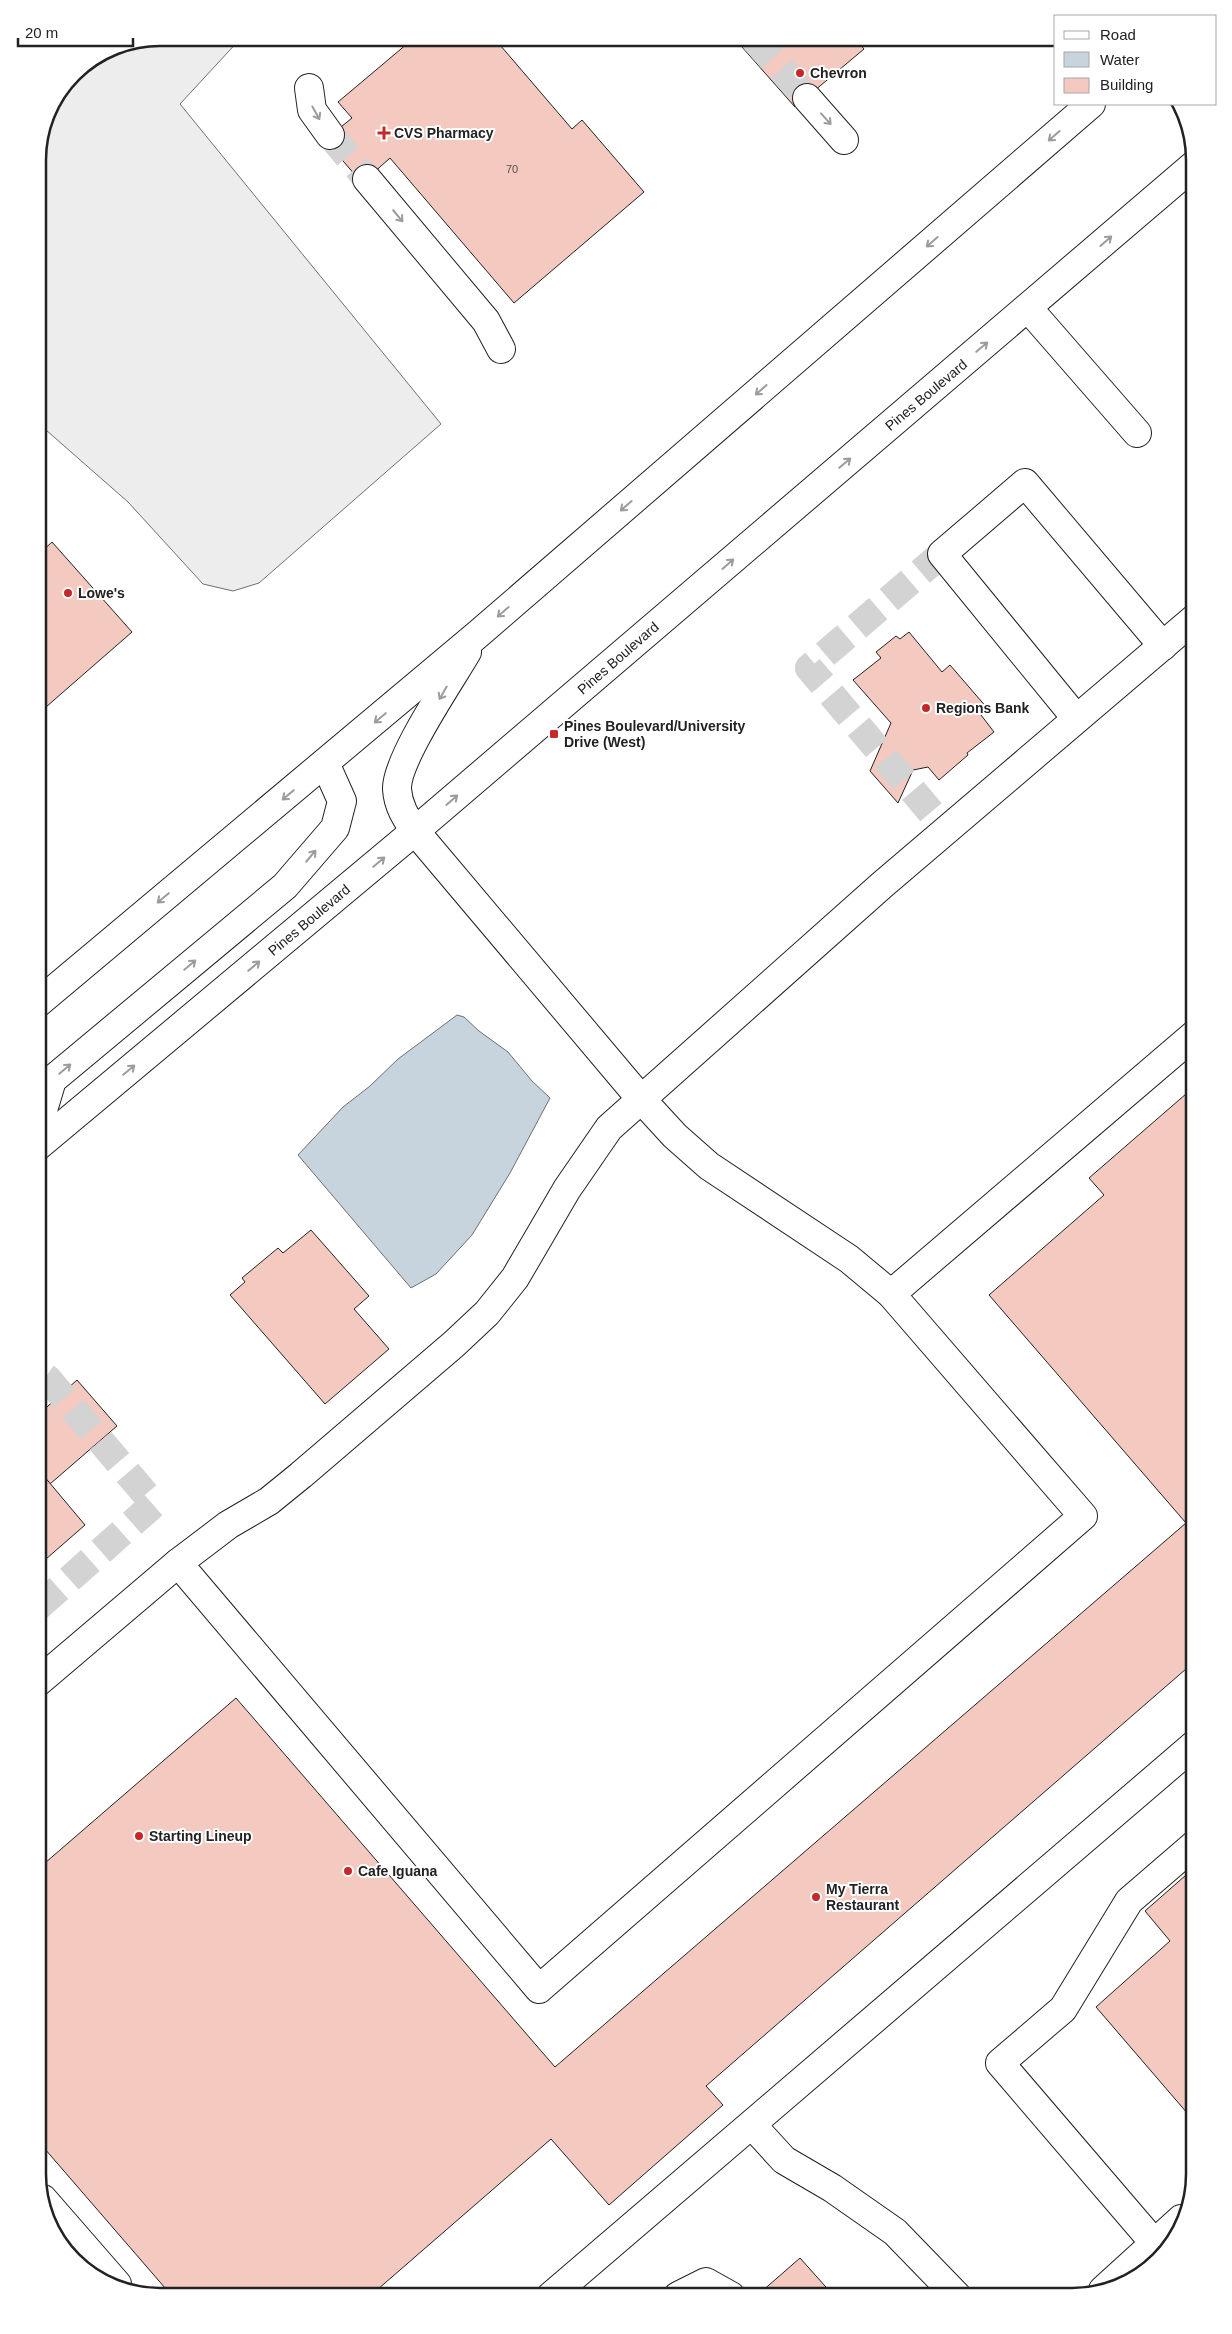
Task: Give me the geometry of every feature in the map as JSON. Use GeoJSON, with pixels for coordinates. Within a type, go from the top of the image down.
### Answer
{"type":"FeatureCollection","features":[{"type":"Feature","properties":{"kind":"main road"},"geometry":{"type":"LineString","coordinates":[[310,88],[312,110],[330,136]]}},
{"type":"Feature","properties":{"kind":"main road"},"geometry":{"type":"LineString","coordinates":[[806,98],[844,140]]}},
{"type":"Feature","properties":{"kind":"main road"},"geometry":{"type":"LineString","coordinates":[[46,996],[326,764],[1090,105]]}},
{"type":"Feature","properties":{"kind":"main road","name":"Pines Boulevard"},"geometry":{"type":"LineString","coordinates":[[46,1139],[415,832],[1186,173]]}},
{"type":"Feature","properties":{"kind":"main road"},"geometry":{"type":"LineString","coordinates":[[367,179],[486,321],[501,349]]}},
{"type":"Feature","properties":{"kind":"main road"},"geometry":{"type":"LineString","coordinates":[[1028,308],[1137,433]]}},
{"type":"Feature","properties":{"kind":"main road"},"geometry":{"type":"LineString","coordinates":[[1076,718],[942,554],[1025,483],[1163,646]]}},
{"type":"Feature","properties":{"kind":"main road"},"geometry":{"type":"LineString","coordinates":[[46,1675],[178,1563],[228,1525],[269,1501],[302,1475],[486,1313],[515,1278],[586,1158],[609,1128],[882,885],[1186,626]]}},
{"type":"Feature","properties":{"kind":"main road"},"geometry":{"type":"LineString","coordinates":[[178,1563],[539,1989],[1083,1516],[892,1294],[849,1259],[709,1166],[675,1136],[641,1100],[415,832],[401,810],[397,789],[398,777],[403,762],[416,738],[477,635]]}},
{"type":"Feature","properties":{"kind":"main road"},"geometry":{"type":"LineString","coordinates":[[46,1100],[52,1080],[285,886],[335,828],[342,801],[326,764]]}},
{"type":"Feature","properties":{"kind":"main road"},"geometry":{"type":"LineString","coordinates":[[892,1294],[1186,1042]]}},
{"type":"Feature","properties":{"kind":"main road"},"geometry":{"type":"LineString","coordinates":[[560,2288],[1186,1752]]}},
{"type":"Feature","properties":{"kind":"main road"},"geometry":{"type":"LineString","coordinates":[[1158,2248],[1000,2063],[1063,2008],[1129,1901],[1186,1852]]}},
{"type":"Feature","properties":{"kind":"main road"},"geometry":{"type":"LineString","coordinates":[[752,2124],[784,2160],[832,2188],[894,2232],[949,2288]]}},
{"type":"Feature","properties":{"kind":"main road"},"geometry":{"type":"LineString","coordinates":[[53,2211],[110,2276]]}},
{"type":"Feature","properties":{"kind":"main road"},"geometry":{"type":"LineString","coordinates":[[1122,2276],[1158,2248]]}},
{"type":"Feature","properties":{"kind":"main road"},"geometry":{"type":"LineString","coordinates":[[694,2288],[706,2282],[717,2288]]}},
{"type":"Feature","properties":{"kind":"shaded area"},"geometry":{"type":"Polygon","coordinates":[[[234,46],[180,104],[441,424],[259,583],[233,591],[203,584],[128,502],[46,430],[46,153],[48,138],[55,117],[65,97],[85,75],[110,58],[124,52],[145,47],[234,46]]]}},
{"type":"Feature","properties":{"kind":"water"},"geometry":{"type":"Polygon","coordinates":[[[457,1015],[464,1017],[479,1031],[508,1052],[532,1081],[550,1098],[510,1173],[472,1235],[436,1274],[411,1288],[298,1155],[343,1107],[370,1086],[398,1059],[457,1015]]]}},
{"type":"Feature","properties":{"kind":"building","name":"CVS Pharmacy"},"geometry":{"type":"Polygon","coordinates":[[[404,46],[501,46],[572,129],[582,120],[644,192],[514,303],[390,158],[362,183],[325,140],[352,118],[338,102],[404,46]]]}},
{"type":"Feature","properties":{"kind":"building","name":"Chevron"},"geometry":{"type":"Polygon","coordinates":[[[741,46],[862,46],[864,49],[795,107],[741,46]]]}},
{"type":"Feature","properties":{"kind":"building","name":"Lowe's"},"geometry":{"type":"Polygon","coordinates":[[[52,542],[132,632],[46,707],[46,548],[52,542]]]}},
{"type":"Feature","properties":{"kind":"building"},"geometry":{"type":"Polygon","coordinates":[[[909,632],[942,672],[950,665],[988,709],[981,715],[994,732],[967,753],[968,755],[939,780],[928,767],[913,770],[898,803],[870,771],[891,723],[853,680],[881,658],[876,652],[896,636],[900,639],[909,632]]]}},
{"type":"Feature","properties":{"kind":"building"},"geometry":{"type":"Polygon","coordinates":[[[1186,1094],[1186,1523],[989,1295],[1104,1195],[1089,1178],[1186,1094]]]}},
{"type":"Feature","properties":{"kind":"building"},"geometry":{"type":"Polygon","coordinates":[[[311,1230],[369,1296],[354,1309],[389,1349],[325,1404],[230,1295],[245,1282],[242,1278],[278,1248],[283,1253],[311,1230]]]}},
{"type":"Feature","properties":{"kind":"building"},"geometry":{"type":"Polygon","coordinates":[[[77,1380],[117,1426],[50,1484],[46,1479],[46,1408],[77,1380]]]}},
{"type":"Feature","properties":{"kind":"building"},"geometry":{"type":"Polygon","coordinates":[[[46,1479],[85,1525],[46,1559],[46,1479]]]}},
{"type":"Feature","properties":{"kind":"building"},"geometry":{"type":"Polygon","coordinates":[[[1186,1523],[1186,1669],[706,2086],[723,2105],[609,2205],[551,2139],[379,2288],[165,2288],[46,2150],[46,1862],[236,1698],[555,2067],[1186,1523]]]}},
{"type":"Feature","properties":{"kind":"building"},"geometry":{"type":"Polygon","coordinates":[[[1186,1875],[1186,2112],[1096,2007],[1170,1941],[1145,1911],[1186,1875]]]}},
{"type":"Feature","properties":{"kind":"building"},"geometry":{"type":"Polygon","coordinates":[[[800,2258],[827,2288],[766,2288],[800,2258]]]}},
{"type":"Feature","properties":{"kind":"tunnel"},"geometry":{"type":"LineString","coordinates":[[760,46],[807,98]]}},
{"type":"Feature","properties":{"kind":"tunnel"},"geometry":{"type":"LineString","coordinates":[[330,135],[367,179]]}},
{"type":"Feature","properties":{"kind":"tunnel"},"geometry":{"type":"LineString","coordinates":[[942,554],[809,668],[946,830]]}},
{"type":"Feature","properties":{"kind":"tunnel"},"geometry":{"type":"LineString","coordinates":[[46,1378],[154,1504],[46,1600]]}},
{"type":"Feature","properties":{"kind":"place","name":"Chevron"},"geometry":{"type":"Point","coordinates":[800,73]}},
{"type":"Feature","properties":{"kind":"place","name":"CVS Pharmacy"},"geometry":{"type":"Point","coordinates":[384,133]}},
{"type":"Feature","properties":{"kind":"place","name":"Lowe's"},"geometry":{"type":"Point","coordinates":[68,593]}},
{"type":"Feature","properties":{"kind":"place","name":"Regions Bank"},"geometry":{"type":"Point","coordinates":[926,708]}},
{"type":"Feature","properties":{"kind":"place","name":"Pines Boulevard/University Drive (West)"},"geometry":{"type":"Point","coordinates":[554,734]}},
{"type":"Feature","properties":{"kind":"place","name":"Starting Lineup"},"geometry":{"type":"Point","coordinates":[139,1836]}},
{"type":"Feature","properties":{"kind":"place","name":"Cafe Iguana"},"geometry":{"type":"Point","coordinates":[348,1871]}},
{"type":"Feature","properties":{"kind":"place","name":"My Tierra Restaurant"},"geometry":{"type":"Point","coordinates":[816,1897]}}]}
